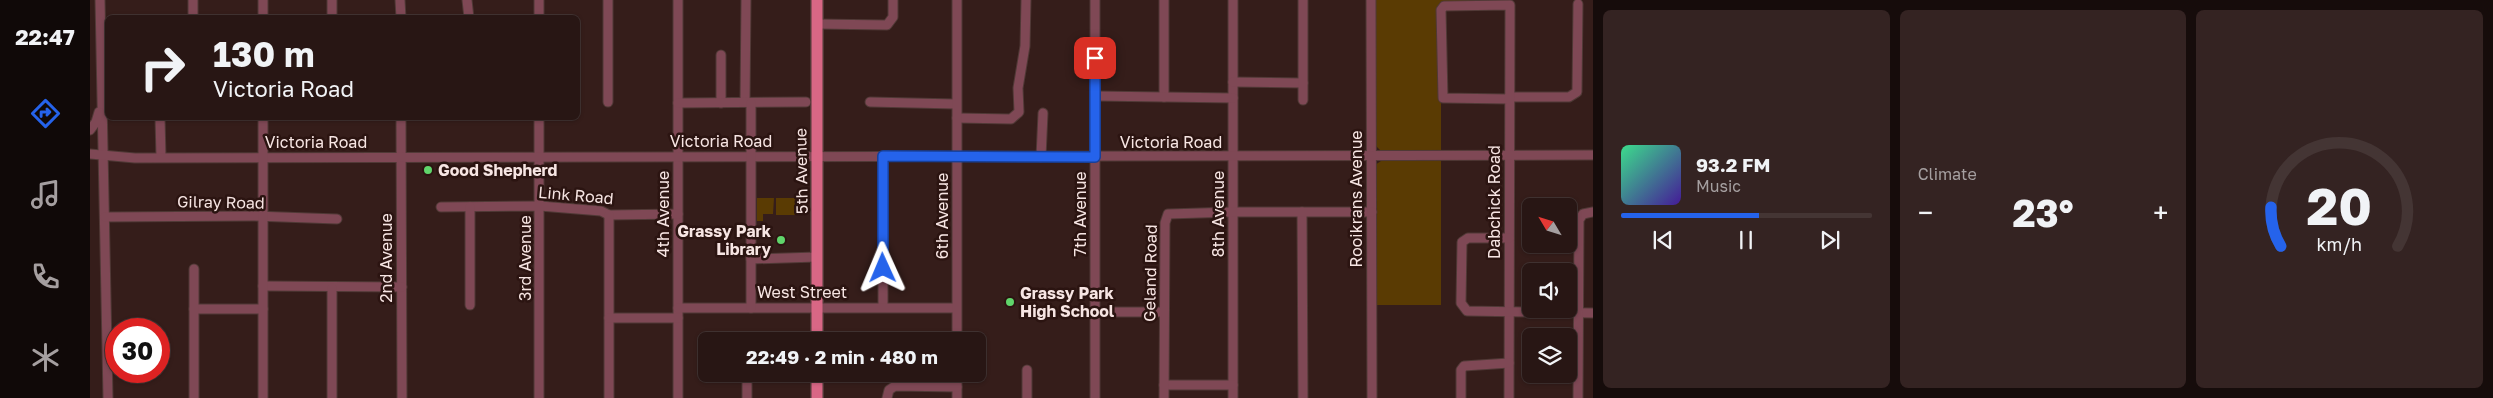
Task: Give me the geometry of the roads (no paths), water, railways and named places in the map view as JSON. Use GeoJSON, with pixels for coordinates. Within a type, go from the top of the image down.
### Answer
{"type":"FeatureCollection","features":[{"type":"Feature","properties":{"kind":"main road","name":"5th Avenue"},"geometry":{"type":"LineString","coordinates":[[817,0],[817,332]]}},
{"type":"Feature","properties":{"kind":"main road"},"geometry":{"type":"LineString","coordinates":[[817,382],[817,398]]}},
{"type":"Feature","properties":{"kind":"street"},"geometry":{"type":"LineString","coordinates":[[100,0],[104,46],[102,157],[105,217],[108,398]]}},
{"type":"Feature","properties":{"kind":"street"},"geometry":{"type":"LineString","coordinates":[[193,0],[194,15]]}},
{"type":"Feature","properties":{"kind":"street"},"geometry":{"type":"LineString","coordinates":[[263,0],[264,15]]}},
{"type":"Feature","properties":{"kind":"street"},"geometry":{"type":"LineString","coordinates":[[332,0],[332,15]]}},
{"type":"Feature","properties":{"kind":"street"},"geometry":{"type":"LineString","coordinates":[[400,0],[400,15]]}},
{"type":"Feature","properties":{"kind":"street"},"geometry":{"type":"LineString","coordinates":[[467,0],[468,15]]}},
{"type":"Feature","properties":{"kind":"street"},"geometry":{"type":"LineString","coordinates":[[539,0],[539,15]]}},
{"type":"Feature","properties":{"kind":"street"},"geometry":{"type":"LineString","coordinates":[[608,0],[608,102]]}},
{"type":"Feature","properties":{"kind":"street","name":"4th Avenue"},"geometry":{"type":"LineString","coordinates":[[678,0],[678,398]]}},
{"type":"Feature","properties":{"kind":"street"},"geometry":{"type":"LineString","coordinates":[[746,0],[748,103],[752,156],[751,308]]}},
{"type":"Feature","properties":{"kind":"street"},"geometry":{"type":"LineString","coordinates":[[817,24],[890,23],[893,17],[893,0]]}},
{"type":"Feature","properties":{"kind":"street","name":"6th Avenue"},"geometry":{"type":"LineString","coordinates":[[956,332],[957,0]]}},
{"type":"Feature","properties":{"kind":"street"},"geometry":{"type":"LineString","coordinates":[[957,118],[1012,119],[1017,115],[1019,108],[1019,82],[1025,46],[1026,0]]}},
{"type":"Feature","properties":{"kind":"street","name":"7th Avenue"},"geometry":{"type":"LineString","coordinates":[[1095,0],[1095,398]]}},
{"type":"Feature","properties":{"kind":"street"},"geometry":{"type":"LineString","coordinates":[[1164,0],[1164,97]]}},
{"type":"Feature","properties":{"kind":"street","name":"8th Avenue"},"geometry":{"type":"LineString","coordinates":[[1233,0],[1233,398]]}},
{"type":"Feature","properties":{"kind":"street"},"geometry":{"type":"LineString","coordinates":[[1303,0],[1303,100]]}},
{"type":"Feature","properties":{"kind":"street","name":"Rooikrans Avenue"},"geometry":{"type":"LineString","coordinates":[[1371,0],[1372,398]]}},
{"type":"Feature","properties":{"kind":"street"},"geometry":{"type":"LineString","coordinates":[[1509,98],[1569,97],[1577,92],[1578,4]]}},
{"type":"Feature","properties":{"kind":"street","name":"Dabchick Road"},"geometry":{"type":"LineString","coordinates":[[1509,98],[1443,98],[1443,7],[1447,5],[1510,5],[1509,98],[1508,156],[1509,398]]}},
{"type":"Feature","properties":{"kind":"street"},"geometry":{"type":"LineString","coordinates":[[721,55],[721,103]]}},
{"type":"Feature","properties":{"kind":"street"},"geometry":{"type":"LineString","coordinates":[[1233,82],[1303,83]]}},
{"type":"Feature","properties":{"kind":"street"},"geometry":{"type":"LineString","coordinates":[[1095,96],[1233,98]]}},
{"type":"Feature","properties":{"kind":"street"},"geometry":{"type":"LineString","coordinates":[[90,130],[96,122],[102,102]]}},
{"type":"Feature","properties":{"kind":"street"},"geometry":{"type":"LineString","coordinates":[[678,102],[806,102]]}},
{"type":"Feature","properties":{"kind":"street"},"geometry":{"type":"LineString","coordinates":[[870,102],[956,104]]}},
{"type":"Feature","properties":{"kind":"street"},"geometry":{"type":"LineString","coordinates":[[1041,157],[1042,113]]}},
{"type":"Feature","properties":{"kind":"street"},"geometry":{"type":"LineString","coordinates":[[160,120],[161,157]]}},
{"type":"Feature","properties":{"kind":"street"},"geometry":{"type":"LineString","coordinates":[[263,120],[263,398]]}},
{"type":"Feature","properties":{"kind":"street","name":"2nd Avenue"},"geometry":{"type":"LineString","coordinates":[[401,120],[402,398]]}},
{"type":"Feature","properties":{"kind":"street","name":"3rd Avenue"},"geometry":{"type":"LineString","coordinates":[[539,120],[539,398]]}},
{"type":"Feature","properties":{"kind":"street","name":"Victoria Road"},"geometry":{"type":"LineString","coordinates":[[90,154],[102,157],[1234,157],[1593,155]]}},
{"type":"Feature","properties":{"kind":"street"},"geometry":{"type":"LineString","coordinates":[[883,156],[883,307]]}},
{"type":"Feature","properties":{"kind":"street","name":"Link Road"},"geometry":{"type":"LineString","coordinates":[[441,207],[540,206],[601,211],[609,214],[678,214]]}},
{"type":"Feature","properties":{"kind":"street"},"geometry":{"type":"LineString","coordinates":[[470,207],[470,305]]}},
{"type":"Feature","properties":{"kind":"street"},"geometry":{"type":"LineString","coordinates":[[1233,212],[1372,212]]}},
{"type":"Feature","properties":{"kind":"street","name":"Geland Road"},"geometry":{"type":"LineString","coordinates":[[1164,398],[1166,217],[1172,213],[1233,212]]}},
{"type":"Feature","properties":{"kind":"street"},"geometry":{"type":"LineString","coordinates":[[1302,212],[1303,398]]}},
{"type":"Feature","properties":{"kind":"street"},"geometry":{"type":"LineString","coordinates":[[1578,398],[1579,220],[1583,214],[1593,212]]}},
{"type":"Feature","properties":{"kind":"street"},"geometry":{"type":"LineString","coordinates":[[609,214],[609,398]]}},
{"type":"Feature","properties":{"kind":"street","name":"Gilray Road"},"geometry":{"type":"LineString","coordinates":[[105,217],[337,218]]}},
{"type":"Feature","properties":{"kind":"street"},"geometry":{"type":"LineString","coordinates":[[1509,238],[1468,238],[1462,242],[1461,302],[1467,311],[1593,313]]}},
{"type":"Feature","properties":{"kind":"street"},"geometry":{"type":"LineString","coordinates":[[751,259],[817,258]]}},
{"type":"Feature","properties":{"kind":"street"},"geometry":{"type":"LineString","coordinates":[[194,270],[194,398]]}},
{"type":"Feature","properties":{"kind":"street"},"geometry":{"type":"LineString","coordinates":[[263,286],[332,288],[402,287]]}},
{"type":"Feature","properties":{"kind":"street"},"geometry":{"type":"LineString","coordinates":[[332,288],[332,398]]}},
{"type":"Feature","properties":{"kind":"street","name":"West Street"},"geometry":{"type":"LineString","coordinates":[[609,318],[751,308],[956,308]]}},
{"type":"Feature","properties":{"kind":"street"},"geometry":{"type":"LineString","coordinates":[[194,309],[263,309]]}},
{"type":"Feature","properties":{"kind":"street"},"geometry":{"type":"LineString","coordinates":[[1095,312],[1164,312]]}},
{"type":"Feature","properties":{"kind":"street"},"geometry":{"type":"LineString","coordinates":[[1461,398],[1461,370],[1464,366],[1509,363]]}},
{"type":"Feature","properties":{"kind":"street"},"geometry":{"type":"LineString","coordinates":[[1027,370],[1027,398]]}},
{"type":"Feature","properties":{"kind":"street"},"geometry":{"type":"LineString","coordinates":[[747,382],[747,398]]}},
{"type":"Feature","properties":{"kind":"street"},"geometry":{"type":"LineString","coordinates":[[957,382],[957,398]]}},
{"type":"Feature","properties":{"kind":"street"},"geometry":{"type":"LineString","coordinates":[[1164,385],[1233,385]]}},
{"type":"Feature","properties":{"kind":"street"},"geometry":{"type":"LineString","coordinates":[[888,398],[889,390],[895,386],[957,387]]}},
{"type":"Feature","properties":{"kind":"place","name":"Good Shepherd"},"geometry":{"type":"Point","coordinates":[428,170]}},
{"type":"Feature","properties":{"kind":"place","name":"Grassy Park Library"},"geometry":{"type":"Point","coordinates":[781,240]}},
{"type":"Feature","properties":{"kind":"place","name":"Grassy Park High School"},"geometry":{"type":"Point","coordinates":[1010,302]}}]}
